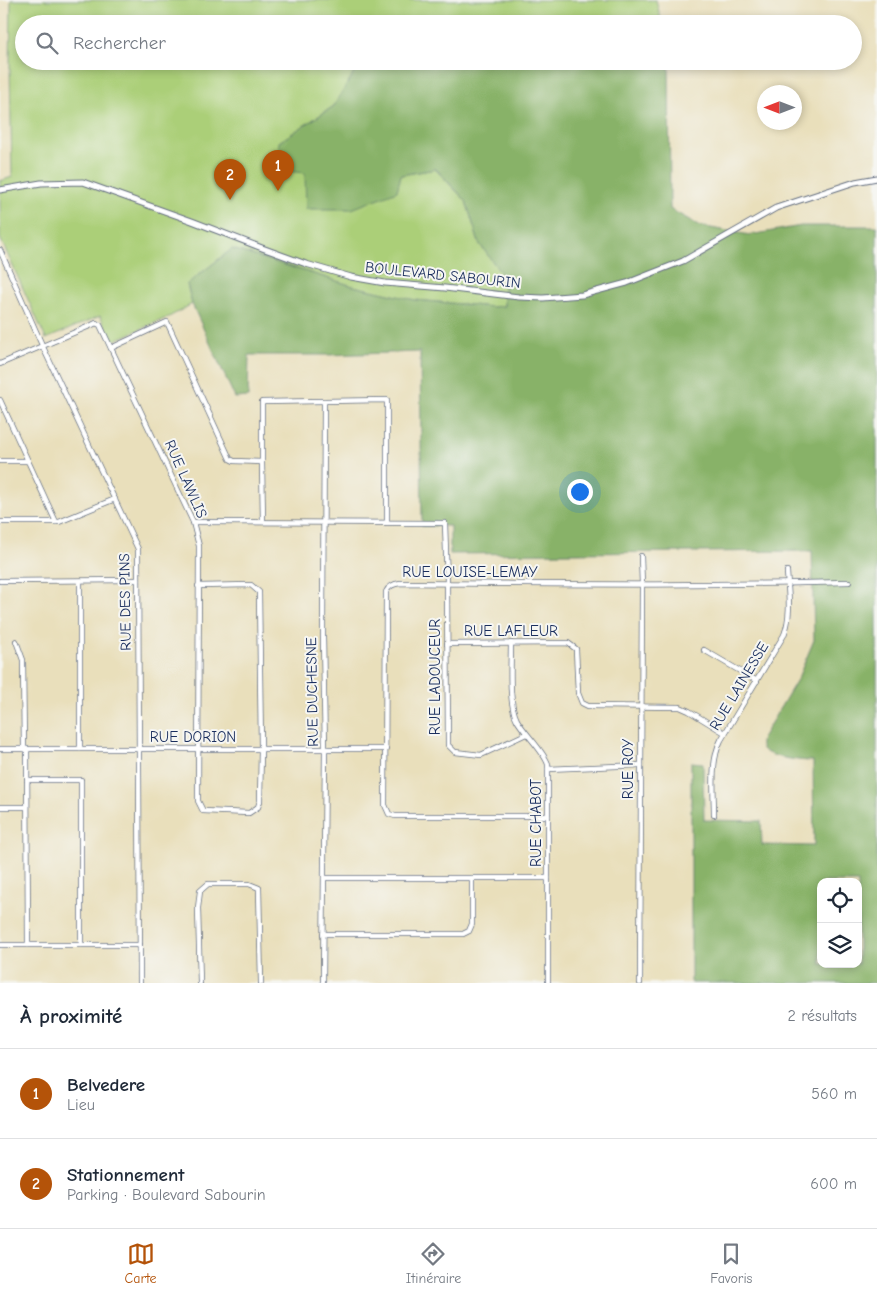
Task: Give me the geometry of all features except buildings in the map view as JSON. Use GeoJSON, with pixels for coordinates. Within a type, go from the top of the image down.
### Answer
{"type":"FeatureCollection","features":[{"type":"Feature","properties":{"kind":"street","name":"BOULEVARD SABOURIN"},"geometry":{"type":"LineString","coordinates":[[0,190],[41,183],[83,182],[297,261],[351,277],[519,297],[543,298],[582,295],[627,283],[683,261],[776,208],[855,182],[877,178]]}},
{"type":"Feature","properties":{"kind":"street","name":"RUE DES PINS"},"geometry":{"type":"LineString","coordinates":[[0,250],[42,345],[138,549],[140,983]]}},
{"type":"Feature","properties":{"kind":"street"},"geometry":{"type":"LineString","coordinates":[[112,348],[167,322],[230,459],[234,461],[262,462]]}},
{"type":"Feature","properties":{"kind":"street","name":"RUE LAWLIS"},"geometry":{"type":"LineString","coordinates":[[42,345],[96,324],[100,325],[193,522],[199,546],[197,749],[198,800],[203,811],[249,814],[258,807],[260,801],[261,749]]}},
{"type":"Feature","properties":{"kind":"street"},"geometry":{"type":"LineString","coordinates":[[0,364],[42,345]]}},
{"type":"Feature","properties":{"kind":"street"},"geometry":{"type":"LineString","coordinates":[[0,400],[56,522]]}},
{"type":"Feature","properties":{"kind":"street","name":"RUE DUCHESNE"},"geometry":{"type":"LineString","coordinates":[[323,983],[325,749],[323,637],[324,400]]}},
{"type":"Feature","properties":{"kind":"street"},"geometry":{"type":"LineString","coordinates":[[193,522],[263,522],[324,522],[388,522],[387,400],[262,402],[263,522]]}},
{"type":"Feature","properties":{"kind":"street"},"geometry":{"type":"LineString","coordinates":[[0,461],[28,461]]}},
{"type":"Feature","properties":{"kind":"street"},"geometry":{"type":"LineString","coordinates":[[0,522],[59,522],[115,499]]}},
{"type":"Feature","properties":{"kind":"street","name":"RUE LADOUCEUR"},"geometry":{"type":"LineString","coordinates":[[388,522],[445,522],[448,745],[455,752],[481,755],[526,734]]}},
{"type":"Feature","properties":{"kind":"street","name":"RUE ROY"},"geometry":{"type":"LineString","coordinates":[[640,983],[641,556]]}},
{"type":"Feature","properties":{"kind":"street","name":"RUE LAINESSE"},"geometry":{"type":"LineString","coordinates":[[714,815],[715,756],[719,744],[785,631],[788,612],[787,571]]}},
{"type":"Feature","properties":{"kind":"street"},"geometry":{"type":"LineString","coordinates":[[0,581],[138,580]]}},
{"type":"Feature","properties":{"kind":"street"},"geometry":{"type":"LineString","coordinates":[[80,581],[80,749]]}},
{"type":"Feature","properties":{"kind":"street","name":"RUE LOUISE-LEMAY"},"geometry":{"type":"LineString","coordinates":[[548,816],[395,816],[389,814],[385,805],[386,592],[393,584],[642,585],[849,582]]}},
{"type":"Feature","properties":{"kind":"street"},"geometry":{"type":"LineString","coordinates":[[198,586],[250,585],[260,592],[261,749]]}},
{"type":"Feature","properties":{"kind":"street"},"geometry":{"type":"LineString","coordinates":[[16,641],[23,660],[27,780],[28,945]]}},
{"type":"Feature","properties":{"kind":"street","name":"RUE CHABOT"},"geometry":{"type":"LineString","coordinates":[[511,643],[513,711],[526,734],[545,758],[548,769],[548,983]]}},
{"type":"Feature","properties":{"kind":"street","name":"RUE LAFLEUR"},"geometry":{"type":"LineString","coordinates":[[447,644],[568,644],[576,649],[578,694],[582,703],[588,706],[683,708],[726,733]]}},
{"type":"Feature","properties":{"kind":"street"},"geometry":{"type":"LineString","coordinates":[[704,650],[757,681]]}},
{"type":"Feature","properties":{"kind":"street","name":"RUE DORION"},"geometry":{"type":"LineString","coordinates":[[0,749],[386,750]]}},
{"type":"Feature","properties":{"kind":"street"},"geometry":{"type":"LineString","coordinates":[[548,769],[641,765]]}},
{"type":"Feature","properties":{"kind":"street"},"geometry":{"type":"LineString","coordinates":[[27,780],[81,780],[81,945]]}},
{"type":"Feature","properties":{"kind":"street"},"geometry":{"type":"LineString","coordinates":[[0,807],[27,807]]}},
{"type":"Feature","properties":{"kind":"street"},"geometry":{"type":"LineString","coordinates":[[324,878],[548,878]]}},
{"type":"Feature","properties":{"kind":"street"},"geometry":{"type":"LineString","coordinates":[[323,934],[463,934],[469,931],[472,924],[472,878]]}},
{"type":"Feature","properties":{"kind":"street"},"geometry":{"type":"LineString","coordinates":[[200,983],[198,908],[200,891],[208,884],[249,884],[259,888],[261,983]]}},
{"type":"Feature","properties":{"kind":"street"},"geometry":{"type":"LineString","coordinates":[[0,945],[140,945]]}},
{"type":"Feature","properties":{"kind":"green space"},"geometry":{"type":"Polygon","coordinates":[[[11,0],[656,0],[660,15],[15,15],[15,70],[356,70],[334,106],[279,142],[401,175],[435,169],[466,201],[479,243],[504,277],[504,306],[493,307],[415,300],[353,286],[232,249],[187,284],[192,304],[169,317],[113,341],[100,316],[46,339],[0,238],[0,181],[12,177],[11,0]]]}},
{"type":"Feature","properties":{"kind":"green space"},"geometry":{"type":"Polygon","coordinates":[[[356,70],[669,70],[670,209],[700,226],[750,235],[801,226],[877,226],[877,983],[691,983],[691,762],[703,763],[704,820],[761,821],[762,845],[814,846],[813,761],[794,760],[772,755],[762,749],[761,745],[762,738],[798,678],[814,640],[812,551],[450,554],[450,526],[422,526],[420,352],[249,355],[248,397],[235,398],[192,304],[187,284],[232,249],[353,286],[415,300],[493,307],[504,306],[504,277],[479,243],[466,201],[436,169],[401,175],[397,191],[352,209],[306,209],[305,173],[277,170],[279,142],[334,106],[356,70]]]}},
{"type":"Feature","properties":{"kind":"place","name":"Belvedere"},"geometry":{"type":"Point","coordinates":[278,191]}},
{"type":"Feature","properties":{"kind":"place","name":"Stationnement"},"geometry":{"type":"Point","coordinates":[230,200]}}]}
